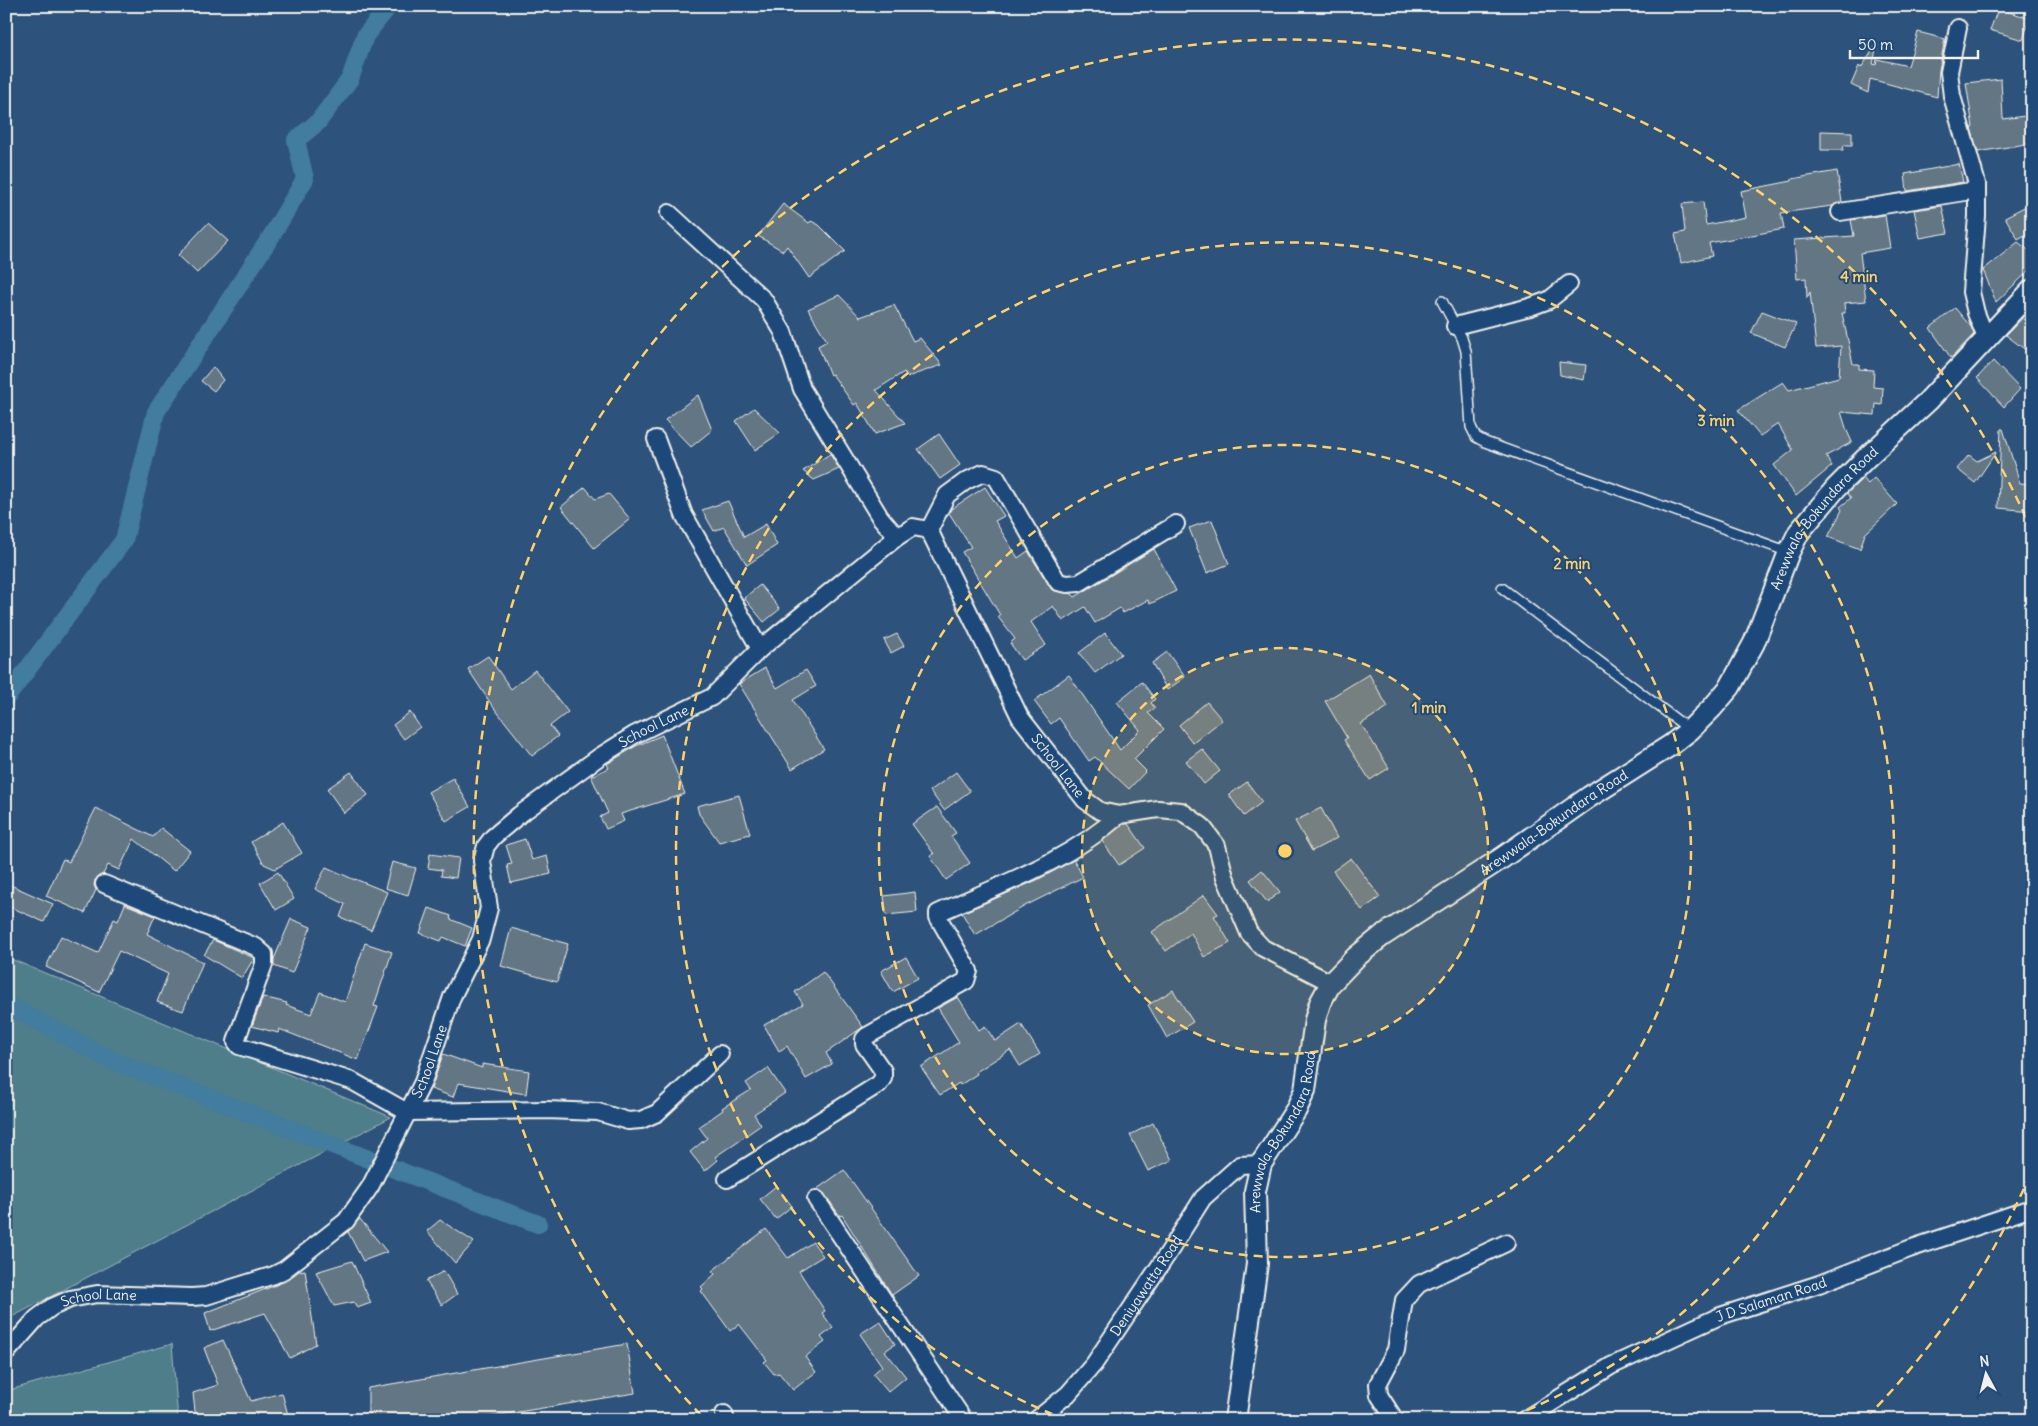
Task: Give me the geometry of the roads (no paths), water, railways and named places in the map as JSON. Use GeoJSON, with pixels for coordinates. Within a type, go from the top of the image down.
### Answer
{"type":"FeatureCollection","features":[{"type":"Feature","properties":{"kind":"street"},"geometry":{"type":"LineString","coordinates":[[1958,28],[1950,72],[1952,96],[1977,190],[1977,216],[1971,292],[1976,313],[1986,338]]}},
{"type":"Feature","properties":{"kind":"street"},"geometry":{"type":"LineString","coordinates":[[1840,212],[1977,190]]}},
{"type":"Feature","properties":{"kind":"street"},"geometry":{"type":"LineString","coordinates":[[668,213],[764,300],[783,332],[802,389],[880,517],[896,537]]}},
{"type":"Feature","properties":{"kind":"street"},"geometry":{"type":"LineString","coordinates":[[1455,326],[1530,307],[1549,300],[1569,284]]}},
{"type":"Feature","properties":{"kind":"street","name":"Arewwala-Bokundara Road"},"geometry":{"type":"LineString","coordinates":[[1235,1420],[1257,1264],[1255,1191],[1261,1164],[1296,1110],[1305,1090],[1315,1020],[1320,1003],[1331,983],[1356,957],[1382,936],[1502,858],[1690,730],[1730,687],[1742,666],[1754,644],[1788,552],[1799,532],[1836,488],[1928,401],[2032,290]]}},
{"type":"Feature","properties":{"kind":"street"},"geometry":{"type":"LineString","coordinates":[[656,439],[684,515],[760,649]]}},
{"type":"Feature","properties":{"kind":"street"},"geometry":{"type":"LineString","coordinates":[[929,530],[947,496],[966,482],[983,474],[996,477],[1058,582],[1067,584],[1079,583],[1176,524]]}},
{"type":"Feature","properties":{"kind":"street","name":"School Lane"},"geometry":{"type":"LineString","coordinates":[[6,1353],[37,1318],[52,1307],[70,1299],[97,1294],[206,1296],[274,1275],[284,1270],[346,1221],[370,1187],[423,1082],[452,997],[481,939],[489,908],[482,861],[486,846],[493,837],[519,815],[598,757],[634,736],[712,697],[760,649],[896,537],[913,527],[929,530],[1020,717],[1085,800],[1100,812],[1119,814],[1158,809],[1182,811],[1202,826],[1217,846],[1229,885],[1249,933],[1263,948],[1331,983]]}},
{"type":"Feature","properties":{"kind":"street"},"geometry":{"type":"LineString","coordinates":[[727,1179],[879,1084],[883,1078],[883,1071],[864,1044],[867,1036],[966,981],[969,971],[938,917],[938,913],[1032,871],[1083,843],[1102,830],[1119,814]]}},
{"type":"Feature","properties":{"kind":"street"},"geometry":{"type":"LineString","coordinates":[[104,884],[256,947],[264,954],[264,964],[237,1038],[236,1042],[239,1046],[352,1082],[407,1112],[546,1110],[598,1112],[628,1121],[641,1120],[657,1112],[720,1054]]}},
{"type":"Feature","properties":{"kind":"street","name":"Deniyawatta Road"},"geometry":{"type":"LineString","coordinates":[[1036,1420],[1068,1394],[1094,1364],[1203,1198],[1240,1165],[1261,1164]]}},
{"type":"Feature","properties":{"kind":"street"},"geometry":{"type":"LineString","coordinates":[[816,1199],[964,1420]]}},
{"type":"Feature","properties":{"kind":"street","name":"J D Salaman Road"},"geometry":{"type":"LineString","coordinates":[[1524,1420],[1611,1366],[1720,1316],[1819,1284],[1918,1246],[2032,1208]]}},
{"type":"Feature","properties":{"kind":"street"},"geometry":{"type":"LineString","coordinates":[[1395,1420],[1379,1395],[1378,1384],[1396,1350],[1404,1300],[1419,1284],[1506,1244]]}},
{"type":"Feature","properties":{"kind":"lane"},"geometry":{"type":"LineString","coordinates":[[1442,301],[1462,338],[1466,350],[1471,427],[1476,437],[1587,480],[1788,552]]}},
{"type":"Feature","properties":{"kind":"lane"},"geometry":{"type":"LineString","coordinates":[[1502,588],[1690,730]]}},
{"type":"Feature","properties":{"kind":"waterway"},"geometry":{"type":"LineString","coordinates":[[6,698],[124,540],[156,412],[272,235],[305,179],[296,140],[318,122],[350,79],[365,36],[389,6]]}},
{"type":"Feature","properties":{"kind":"waterway"},"geometry":{"type":"LineString","coordinates":[[6,1004],[111,1060],[538,1224]]}}]}
